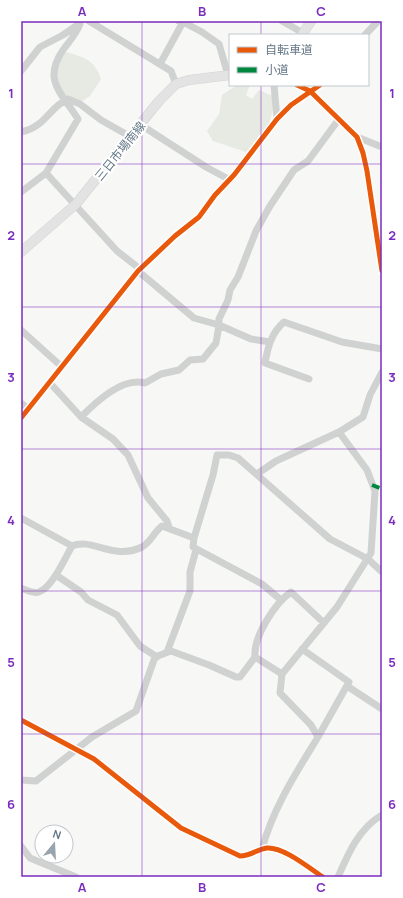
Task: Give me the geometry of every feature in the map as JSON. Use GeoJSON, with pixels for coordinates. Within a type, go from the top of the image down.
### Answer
{"type":"FeatureCollection","features":[{"type":"Feature","properties":{"kind":"main road"},"geometry":{"type":"LineString","coordinates":[[302,34],[311,21]]}},
{"type":"Feature","properties":{"kind":"main road"},"geometry":{"type":"LineString","coordinates":[[176,84],[188,80],[229,75]]}},
{"type":"Feature","properties":{"kind":"main road","name":"三日市場南線"},"geometry":{"type":"LineString","coordinates":[[22,250],[76,204],[167,92],[176,84]]}},
{"type":"Feature","properties":{"kind":"street"},"geometry":{"type":"LineString","coordinates":[[89,21],[171,71],[176,84]]}},
{"type":"Feature","properties":{"kind":"street"},"geometry":{"type":"LineString","coordinates":[[282,21],[302,34]]}},
{"type":"Feature","properties":{"kind":"street"},"geometry":{"type":"LineString","coordinates":[[366,34],[378,21]]}},
{"type":"Feature","properties":{"kind":"street"},"geometry":{"type":"LineString","coordinates":[[21,71],[40,47],[63,35],[81,22]]}},
{"type":"Feature","properties":{"kind":"street"},"geometry":{"type":"LineString","coordinates":[[21,192],[46,173],[78,119],[54,82],[54,68],[81,22]]}},
{"type":"Feature","properties":{"kind":"street"},"geometry":{"type":"LineString","coordinates":[[160,64],[181,22],[202,32],[219,44],[229,75]]}},
{"type":"Feature","properties":{"kind":"street"},"geometry":{"type":"LineString","coordinates":[[274,86],[277,119]]}},
{"type":"Feature","properties":{"kind":"street"},"geometry":{"type":"LineString","coordinates":[[299,86],[310,91],[357,137],[382,147]]}},
{"type":"Feature","properties":{"kind":"street"},"geometry":{"type":"LineString","coordinates":[[21,418],[139,270],[175,236],[199,217],[215,194],[230,180],[277,119],[291,105],[318,86]]}},
{"type":"Feature","properties":{"kind":"street"},"geometry":{"type":"LineString","coordinates":[[21,132],[31,130],[40,124],[65,100]]}},
{"type":"Feature","properties":{"kind":"street"},"geometry":{"type":"LineString","coordinates":[[65,100],[80,104],[101,120],[131,137]]}},
{"type":"Feature","properties":{"kind":"street"},"geometry":{"type":"LineString","coordinates":[[81,417],[96,402],[123,386],[137,381],[145,383],[161,374],[179,370],[190,360],[203,359],[216,343],[219,319],[228,300],[230,290],[238,277],[256,231],[270,206],[294,170],[308,160],[339,119]]}},
{"type":"Feature","properties":{"kind":"street"},"geometry":{"type":"LineString","coordinates":[[141,125],[206,167],[230,180]]}},
{"type":"Feature","properties":{"kind":"street"},"geometry":{"type":"LineString","coordinates":[[357,137],[363,153],[367,171],[382,271]]}},
{"type":"Feature","properties":{"kind":"street"},"geometry":{"type":"LineString","coordinates":[[46,173],[76,204],[117,251],[194,318],[219,325],[251,339],[270,342]]}},
{"type":"Feature","properties":{"kind":"street"},"geometry":{"type":"LineString","coordinates":[[309,379],[265,362],[270,342],[278,327],[284,322],[342,342],[382,349]]}},
{"type":"Feature","properties":{"kind":"street"},"geometry":{"type":"LineString","coordinates":[[21,330],[62,367]]}},
{"type":"Feature","properties":{"kind":"street"},"geometry":{"type":"LineString","coordinates":[[257,474],[276,461],[339,432],[363,417],[370,395],[382,372]]}},
{"type":"Feature","properties":{"kind":"street"},"geometry":{"type":"LineString","coordinates":[[50,383],[81,417],[113,439],[128,455],[148,498],[167,521],[169,528]]}},
{"type":"Feature","properties":{"kind":"street"},"geometry":{"type":"LineString","coordinates":[[21,403],[29,409]]}},
{"type":"Feature","properties":{"kind":"street"},"geometry":{"type":"LineString","coordinates":[[318,737],[311,725],[280,693],[282,674],[324,623],[371,553],[375,491],[367,470],[339,432]]}},
{"type":"Feature","properties":{"kind":"street"},"geometry":{"type":"LineString","coordinates":[[281,600],[262,584],[196,550],[193,547],[194,538],[213,475],[217,455],[229,455],[238,458],[330,539],[368,559],[382,572]]}},
{"type":"Feature","properties":{"kind":"street"},"geometry":{"type":"LineString","coordinates":[[21,518],[72,546],[84,543],[118,552],[141,547],[148,543],[162,526],[194,538]]}},
{"type":"Feature","properties":{"kind":"street"},"geometry":{"type":"LineString","coordinates":[[21,588],[38,593],[44,589],[56,575],[72,546]]}},
{"type":"Feature","properties":{"kind":"street"},"geometry":{"type":"LineString","coordinates":[[168,652],[190,591],[190,572],[196,550]]}},
{"type":"Feature","properties":{"kind":"street"},"geometry":{"type":"LineString","coordinates":[[56,575],[81,592],[88,600],[117,615],[140,646],[157,657]]}},
{"type":"Feature","properties":{"kind":"street"},"geometry":{"type":"LineString","coordinates":[[21,780],[36,781],[76,748],[81,746],[106,727],[136,711],[152,661],[157,657],[171,651],[236,677],[240,677],[255,657],[254,650],[257,641],[270,615],[281,600],[290,592],[324,623]]}},
{"type":"Feature","properties":{"kind":"street"},"geometry":{"type":"LineString","coordinates":[[262,849],[268,826],[290,783],[349,682],[302,649]]}},
{"type":"Feature","properties":{"kind":"street"},"geometry":{"type":"LineString","coordinates":[[255,657],[282,674]]}},
{"type":"Feature","properties":{"kind":"street"},"geometry":{"type":"LineString","coordinates":[[347,686],[382,709]]}},
{"type":"Feature","properties":{"kind":"street"},"geometry":{"type":"LineString","coordinates":[[21,720],[76,748],[94,759],[181,828],[240,856],[245,856],[262,849],[269,848],[284,852],[323,877]]}},
{"type":"Feature","properties":{"kind":"street"},"geometry":{"type":"LineString","coordinates":[[338,877],[355,841],[376,818],[382,814]]}},
{"type":"Feature","properties":{"kind":"street"},"geometry":{"type":"LineString","coordinates":[[21,846],[30,858],[76,877]]}},
{"type":"Feature","properties":{"kind":"shaded area"},"geometry":{"type":"Polygon","coordinates":[[[66,52],[88,60],[92,63],[96,67],[101,79],[90,96],[81,102],[63,94],[58,87],[55,67],[66,52]]]}},
{"type":"Feature","properties":{"kind":"shaded area"},"geometry":{"type":"Polygon","coordinates":[[[236,86],[250,86],[246,95],[252,99],[259,90],[273,96],[270,121],[263,133],[246,152],[213,141],[207,131],[219,114],[222,95],[236,86]]]}},
{"type":"Feature","properties":{"kind":"marked path"},"geometry":{"type":"LineString","coordinates":[[372,485],[382,489]]}},
{"type":"Feature","properties":{"kind":"cycle path"},"geometry":{"type":"LineString","coordinates":[[299,86],[310,91],[357,137],[363,153],[367,171],[382,271]]}},
{"type":"Feature","properties":{"kind":"cycle path"},"geometry":{"type":"LineString","coordinates":[[21,418],[138,271],[175,236],[199,217],[215,195],[234,175],[277,119],[291,105],[319,86]]}},
{"type":"Feature","properties":{"kind":"cycle path"},"geometry":{"type":"LineString","coordinates":[[21,720],[94,759],[181,828],[240,856],[267,848],[281,851],[323,877]]}}]}
